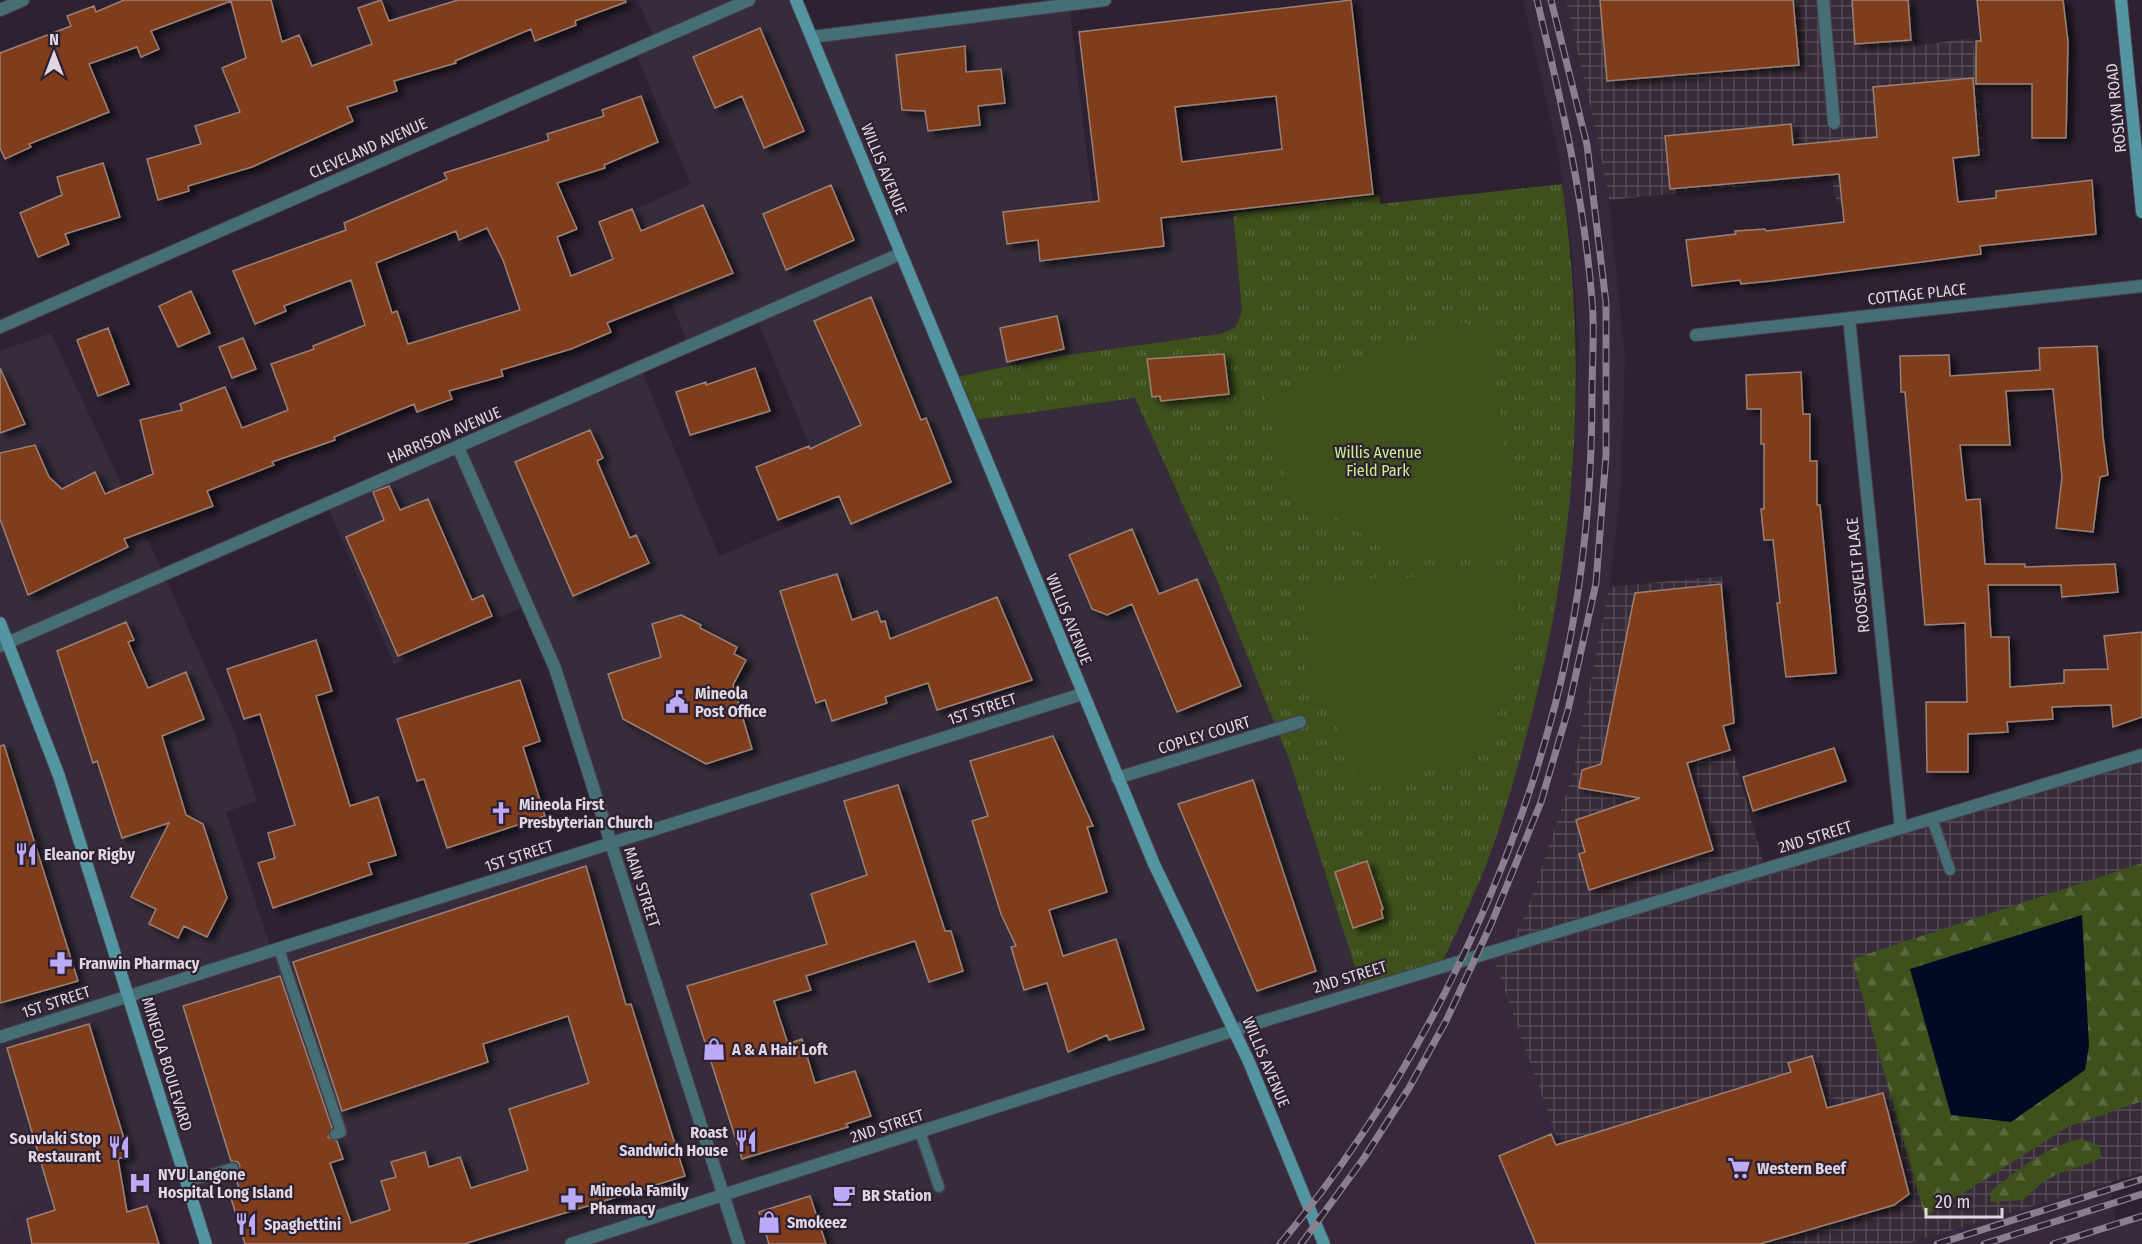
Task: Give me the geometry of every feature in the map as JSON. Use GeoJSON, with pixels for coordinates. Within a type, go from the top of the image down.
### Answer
{"type":"FeatureCollection","features":[{"type":"Feature","properties":{"kind":"main road","name":"WILLIS AVENUE"},"geometry":{"type":"LineString","coordinates":[[796,0],[1117,778],[1170,900],[1234,1030],[1324,1244]]}},
{"type":"Feature","properties":{"kind":"main road","name":"ROSLYN ROAD"},"geometry":{"type":"LineString","coordinates":[[2121,0],[2139,136],[2142,212]]}},
{"type":"Feature","properties":{"kind":"main road","name":"MINEOLA BOULEVARD"},"geometry":{"type":"LineString","coordinates":[[0,623],[4,644],[59,776],[206,1244]]}},
{"type":"Feature","properties":{"kind":"street"},"geometry":{"type":"LineString","coordinates":[[0,10],[23,0]]}},
{"type":"Feature","properties":{"kind":"street","name":"CLEVELAND AVENUE"},"geometry":{"type":"LineString","coordinates":[[0,327],[749,0]]}},
{"type":"Feature","properties":{"kind":"street"},"geometry":{"type":"LineString","coordinates":[[812,37],[1105,0]]}},
{"type":"Feature","properties":{"kind":"street"},"geometry":{"type":"LineString","coordinates":[[1823,0],[1834,123]]}},
{"type":"Feature","properties":{"kind":"street","name":"HARRISON AVENUE"},"geometry":{"type":"LineString","coordinates":[[4,644],[900,254]]}},
{"type":"Feature","properties":{"kind":"street","name":"COTTAGE PLACE"},"geometry":{"type":"LineString","coordinates":[[1696,335],[2142,286]]}},
{"type":"Feature","properties":{"kind":"street","name":"ROOSEVELT PLACE"},"geometry":{"type":"LineString","coordinates":[[1849,318],[1900,828]]}},
{"type":"Feature","properties":{"kind":"street","name":"MAIN STREET"},"geometry":{"type":"LineString","coordinates":[[458,447],[555,668],[739,1244]]}},
{"type":"Feature","properties":{"kind":"street","name":"1ST STREET"},"geometry":{"type":"LineString","coordinates":[[0,1037],[1082,694]]}},
{"type":"Feature","properties":{"kind":"street","name":"COPLEY COURT"},"geometry":{"type":"LineString","coordinates":[[1117,778],[1300,722]]}},
{"type":"Feature","properties":{"kind":"street","name":"2ND STREET"},"geometry":{"type":"LineString","coordinates":[[571,1244],[1234,1030],[2142,755]]}},
{"type":"Feature","properties":{"kind":"lane"},"geometry":{"type":"LineString","coordinates":[[1932,819],[1950,870]]}},
{"type":"Feature","properties":{"kind":"lane"},"geometry":{"type":"LineString","coordinates":[[279,949],[341,1132],[335,1134]]}},
{"type":"Feature","properties":{"kind":"lane"},"geometry":{"type":"LineString","coordinates":[[920,1132],[939,1187]]}},
{"type":"Feature","properties":{"kind":"lane"},"geometry":{"type":"LineString","coordinates":[[186,1182],[233,1168]]}},
{"type":"Feature","properties":{"kind":"shaded area"},"geometry":{"type":"Polygon","coordinates":[[[638,0],[796,0],[812,37],[1069,5],[1096,228],[1233,213],[1242,312],[1235,328],[1219,334],[1053,357],[952,378],[970,421],[1135,398],[1218,583],[1290,762],[1363,993],[1232,1034],[1301,1207],[1270,1244],[206,1244],[10,1209],[14,1223],[0,1228],[0,351],[51,333],[164,575],[233,728],[257,801],[226,812],[272,952],[611,844],[527,605],[394,665],[327,504],[640,367],[719,556],[835,507],[756,317],[689,346],[633,210],[691,184],[634,50],[655,41],[638,0]]]}},
{"type":"Feature","properties":{"kind":"shaded area"},"geometry":{"type":"Polygon","coordinates":[[[1523,0],[1566,0],[1599,145],[1609,200],[1625,358],[1621,488],[1610,583],[1571,780],[1529,904],[1509,949],[1492,954],[1561,1150],[1601,1244],[1269,1244],[1301,1207],[1232,1034],[1363,993],[1536,701],[1560,582],[1574,457],[1578,343],[1572,252],[1557,147],[1523,0]]]}},
{"type":"Feature","properties":{"kind":"shaded area"},"geometry":{"type":"Polygon","coordinates":[[[1566,0],[1911,0],[1914,46],[1973,38],[1985,158],[1872,168],[1874,200],[1837,204],[1831,178],[1609,200],[1566,0]]]}},
{"type":"Feature","properties":{"kind":"shaded area"},"geometry":{"type":"Polygon","coordinates":[[[1722,576],[1737,722],[1726,727],[1765,869],[2142,757],[2142,1173],[1907,1244],[1317,1244],[1234,1030],[1509,949],[1529,904],[1571,780],[1609,587],[1722,576]]]}},
{"type":"Feature","properties":{"kind":"shaded area","name":"NYU Langone Hospital Long Island"},"geometry":{"type":"Polygon","coordinates":[[[178,1157],[206,1244],[0,1244],[0,1228],[14,1223],[10,1209],[178,1157]]]}},
{"type":"Feature","properties":{"kind":"shaded area"},"geometry":{"type":"Polygon","coordinates":[[[2110,1183],[2118,1237],[2095,1244],[1907,1244],[2110,1183]]]}},
{"type":"Feature","properties":{"kind":"shaded area"},"geometry":{"type":"Polygon","coordinates":[[[2142,1218],[2142,1244],[2053,1244],[2107,1227],[2142,1218]]]}},
{"type":"Feature","properties":{"kind":"green space","name":"Willis Avenue Field Park"},"geometry":{"type":"Polygon","coordinates":[[[1562,184],[1575,328],[1576,400],[1565,542],[1554,613],[1539,684],[1492,849],[1475,892],[1438,971],[1363,993],[1290,762],[1218,583],[1135,398],[970,421],[951,378],[1053,357],[1219,334],[1235,328],[1242,312],[1233,213],[1379,195],[1380,204],[1562,184]]]}},
{"type":"Feature","properties":{"kind":"green space"},"geometry":{"type":"Polygon","coordinates":[[[1464,322],[1490,338],[1516,547],[1401,560],[1288,486],[1264,397],[1464,322]]]}},
{"type":"Feature","properties":{"kind":"green space"},"geometry":{"type":"Polygon","coordinates":[[[1518,566],[1514,683],[1477,752],[1360,791],[1326,699],[1319,701],[1299,651],[1312,646],[1304,605],[1310,593],[1405,571],[1405,578],[1518,566]]]}},
{"type":"Feature","properties":{"kind":"green space"},"geometry":{"type":"Polygon","coordinates":[[[2142,863],[2142,1101],[2068,1127],[1925,1217],[1852,959],[2142,863]]]}},
{"type":"Feature","properties":{"kind":"green space"},"geometry":{"type":"Polygon","coordinates":[[[2081,1139],[2099,1145],[2101,1156],[2096,1161],[2057,1174],[2043,1182],[2023,1200],[1990,1202],[1991,1191],[2022,1167],[2056,1147],[2081,1139]]]}},
{"type":"Feature","properties":{"kind":"water"},"geometry":{"type":"Polygon","coordinates":[[[2082,915],[2089,1046],[2085,1070],[2011,1122],[1951,1115],[1910,969],[2082,915]]]}},
{"type":"Feature","properties":{"kind":"building"},"geometry":{"type":"Polygon","coordinates":[[[124,0],[271,0],[282,42],[299,35],[312,66],[372,44],[358,8],[381,0],[389,21],[458,0],[625,0],[626,2],[575,21],[576,25],[535,41],[531,29],[455,61],[456,63],[394,81],[397,91],[347,107],[353,121],[252,167],[188,186],[189,191],[158,200],[147,159],[201,144],[195,126],[240,112],[222,68],[246,58],[231,1],[151,31],[159,49],[141,57],[137,47],[89,64],[109,112],[29,144],[31,147],[5,159],[0,148],[0,53],[71,26],[67,16],[94,6],[96,12],[124,0]]]}},
{"type":"Feature","properties":{"kind":"building"},"geometry":{"type":"Polygon","coordinates":[[[1351,0],[1373,194],[1161,218],[1164,246],[1040,261],[1038,240],[1007,244],[1003,212],[1099,201],[1079,32],[1351,0]],[[1276,96],[1175,107],[1182,162],[1282,149],[1276,96]]]}},
{"type":"Feature","properties":{"kind":"building"},"geometry":{"type":"Polygon","coordinates":[[[1600,0],[1793,0],[1799,65],[1607,81],[1600,0]]]}},
{"type":"Feature","properties":{"kind":"building"},"geometry":{"type":"Polygon","coordinates":[[[1852,0],[1908,0],[1911,40],[1855,44],[1852,0]]]}},
{"type":"Feature","properties":{"kind":"building"},"geometry":{"type":"Polygon","coordinates":[[[1977,0],[2063,0],[2068,42],[2066,138],[2032,138],[2032,84],[1976,84],[1976,41],[1981,41],[1977,0]]]}},
{"type":"Feature","properties":{"kind":"building"},"geometry":{"type":"Polygon","coordinates":[[[760,28],[804,131],[764,148],[742,96],[715,108],[693,57],[760,28]]]}},
{"type":"Feature","properties":{"kind":"building"},"geometry":{"type":"Polygon","coordinates":[[[965,46],[966,72],[1001,69],[1005,103],[978,106],[980,125],[928,131],[925,111],[902,110],[896,55],[965,46]]]}},
{"type":"Feature","properties":{"kind":"building"},"geometry":{"type":"Polygon","coordinates":[[[1973,78],[1979,155],[1953,158],[1958,202],[1996,198],[1996,191],[2092,180],[2096,234],[1980,246],[1981,254],[1922,262],[1771,281],[1741,284],[1740,280],[1692,286],[1686,240],[1736,234],[1735,231],[1765,229],[1766,231],[1844,222],[1839,174],[1670,189],[1665,136],[1791,124],[1793,145],[1877,137],[1873,87],[1973,78]]]}},
{"type":"Feature","properties":{"kind":"building"},"geometry":{"type":"Polygon","coordinates":[[[641,96],[658,142],[604,165],[605,168],[557,183],[577,229],[557,237],[571,276],[613,259],[599,222],[632,209],[641,231],[703,205],[733,273],[607,323],[611,332],[571,349],[501,370],[503,376],[449,391],[452,399],[417,412],[414,404],[334,437],[335,440],[272,462],[274,465],[207,491],[213,506],[124,539],[128,547],[28,595],[0,519],[0,453],[35,445],[49,477],[62,489],[95,472],[105,494],[153,474],[140,420],[182,410],[180,404],[225,387],[242,428],[288,410],[271,364],[314,349],[313,346],[365,325],[351,280],[284,306],[286,311],[255,324],[233,271],[346,230],[344,223],[447,179],[444,173],[549,140],[547,134],[604,116],[602,110],[641,96]],[[487,228],[459,240],[456,231],[376,263],[392,313],[397,311],[408,344],[520,310],[503,260],[487,228]]]}},
{"type":"Feature","properties":{"kind":"building"},"geometry":{"type":"Polygon","coordinates":[[[103,163],[120,217],[65,234],[69,244],[38,257],[20,213],[62,195],[57,177],[103,163]]]}},
{"type":"Feature","properties":{"kind":"building"},"geometry":{"type":"Polygon","coordinates":[[[831,185],[854,240],[786,270],[763,214],[831,185]]]}},
{"type":"Feature","properties":{"kind":"building"},"geometry":{"type":"Polygon","coordinates":[[[191,291],[210,333],[178,347],[159,306],[191,291]]]}},
{"type":"Feature","properties":{"kind":"building"},"geometry":{"type":"Polygon","coordinates":[[[871,297],[921,420],[926,418],[951,482],[851,524],[839,496],[778,520],[756,467],[809,446],[810,449],[861,425],[814,321],[871,297]]]}},
{"type":"Feature","properties":{"kind":"building"},"geometry":{"type":"Polygon","coordinates":[[[1057,316],[1064,349],[1007,362],[1000,328],[1057,316]]]}},
{"type":"Feature","properties":{"kind":"building"},"geometry":{"type":"Polygon","coordinates":[[[108,328],[129,384],[98,396],[77,340],[108,328]]]}},
{"type":"Feature","properties":{"kind":"building"},"geometry":{"type":"Polygon","coordinates":[[[243,338],[256,369],[232,378],[219,347],[243,338]]]}},
{"type":"Feature","properties":{"kind":"building"},"geometry":{"type":"Polygon","coordinates":[[[2097,346],[2108,475],[2100,477],[2093,532],[2056,528],[2062,477],[2053,389],[2006,391],[2010,445],[1960,445],[1966,500],[1980,499],[1985,564],[2025,564],[2025,567],[2115,564],[2118,592],[2062,597],[2061,585],[1988,585],[1991,637],[2009,637],[2010,687],[2064,683],[2064,670],[2108,669],[2104,636],[2142,632],[2142,717],[2113,727],[2111,705],[2052,707],[2053,719],[2007,722],[2008,732],[1968,734],[1968,772],[1927,772],[1926,702],[1967,702],[1965,623],[1925,625],[1905,392],[1901,392],[1900,356],[1949,355],[1950,376],[2040,370],[2039,348],[2097,346]]]}},
{"type":"Feature","properties":{"kind":"building"},"geometry":{"type":"Polygon","coordinates":[[[1224,354],[1229,394],[1161,401],[1160,396],[1152,397],[1147,359],[1224,354]]]}},
{"type":"Feature","properties":{"kind":"building"},"geometry":{"type":"Polygon","coordinates":[[[0,368],[25,424],[0,433],[0,368]]]}},
{"type":"Feature","properties":{"kind":"building"},"geometry":{"type":"Polygon","coordinates":[[[755,368],[770,411],[690,435],[676,392],[706,382],[706,385],[755,368]]]}},
{"type":"Feature","properties":{"kind":"building"},"geometry":{"type":"Polygon","coordinates":[[[1801,372],[1803,414],[1810,414],[1810,461],[1817,461],[1817,505],[1820,505],[1836,673],[1786,677],[1777,603],[1780,603],[1773,540],[1764,540],[1761,509],[1764,509],[1764,444],[1761,444],[1761,409],[1747,409],[1746,375],[1801,372]]]}},
{"type":"Feature","properties":{"kind":"building"},"geometry":{"type":"Polygon","coordinates":[[[590,430],[603,458],[597,461],[630,538],[636,535],[649,563],[573,596],[515,462],[590,430]]]}},
{"type":"Feature","properties":{"kind":"building"},"geometry":{"type":"Polygon","coordinates":[[[389,486],[400,510],[428,499],[472,600],[483,595],[492,616],[398,656],[346,537],[384,520],[373,492],[389,486]]]}},
{"type":"Feature","properties":{"kind":"building"},"geometry":{"type":"Polygon","coordinates":[[[1132,529],[1159,594],[1197,579],[1241,686],[1177,712],[1132,604],[1107,615],[1092,609],[1069,555],[1132,529]]]}},
{"type":"Feature","properties":{"kind":"building"},"geometry":{"type":"Polygon","coordinates":[[[837,574],[852,620],[877,611],[881,622],[885,621],[890,639],[997,597],[1032,680],[937,710],[928,683],[885,697],[887,703],[832,721],[825,700],[816,703],[780,591],[837,574]]]}},
{"type":"Feature","properties":{"kind":"building"},"geometry":{"type":"Polygon","coordinates":[[[1721,584],[1734,723],[1723,726],[1730,750],[1687,763],[1713,850],[1589,890],[1579,854],[1585,852],[1576,820],[1640,798],[1579,788],[1582,770],[1601,764],[1635,593],[1721,584]]]}},
{"type":"Feature","properties":{"kind":"building","name":"Mineola Post Office"},"geometry":{"type":"Polygon","coordinates":[[[681,615],[701,625],[700,628],[737,647],[734,654],[746,660],[733,685],[752,749],[706,764],[623,719],[608,674],[661,657],[652,624],[681,615]]]}},
{"type":"Feature","properties":{"kind":"building"},"geometry":{"type":"Polygon","coordinates":[[[126,622],[134,640],[128,642],[148,688],[186,672],[204,719],[162,736],[186,815],[203,824],[227,898],[207,937],[184,926],[178,938],[149,924],[156,909],[131,897],[169,823],[122,838],[97,761],[93,763],[57,651],[126,622]]]}},
{"type":"Feature","properties":{"kind":"building"},"geometry":{"type":"Polygon","coordinates":[[[316,640],[332,691],[316,696],[350,806],[378,797],[396,855],[368,863],[372,874],[273,908],[258,863],[275,858],[268,833],[295,825],[260,714],[244,719],[227,669],[316,640]]]}},
{"type":"Feature","properties":{"kind":"building"},"geometry":{"type":"Polygon","coordinates":[[[520,680],[540,741],[523,747],[545,816],[447,848],[424,779],[417,781],[397,719],[520,680]]]}},
{"type":"Feature","properties":{"kind":"building"},"geometry":{"type":"Polygon","coordinates":[[[1053,736],[1093,826],[1087,827],[1107,892],[1049,910],[1063,956],[1116,939],[1144,1029],[1109,1040],[1107,1035],[1068,1052],[1047,983],[1024,990],[1011,947],[1016,946],[1001,914],[972,821],[988,816],[970,761],[1053,736]]]}},
{"type":"Feature","properties":{"kind":"building"},"geometry":{"type":"Polygon","coordinates":[[[4,745],[78,981],[0,1003],[0,746],[4,745]]]}},
{"type":"Feature","properties":{"kind":"building"},"geometry":{"type":"Polygon","coordinates":[[[1834,748],[1846,781],[1753,811],[1743,777],[1834,748]]]}},
{"type":"Feature","properties":{"kind":"building"},"geometry":{"type":"Polygon","coordinates":[[[1253,780],[1316,971],[1257,991],[1178,804],[1253,780]]]}},
{"type":"Feature","properties":{"kind":"building"},"geometry":{"type":"Polygon","coordinates":[[[898,785],[945,931],[951,931],[963,971],[929,982],[915,941],[806,976],[811,990],[774,1001],[788,1044],[802,1039],[815,1083],[855,1071],[871,1116],[846,1124],[848,1127],[742,1159],[687,986],[827,944],[811,894],[867,875],[844,801],[898,785]]]}},
{"type":"Feature","properties":{"kind":"building"},"geometry":{"type":"Polygon","coordinates":[[[1367,861],[1383,909],[1381,910],[1383,918],[1353,928],[1335,872],[1367,861]]]}},
{"type":"Feature","properties":{"kind":"building"},"geometry":{"type":"Polygon","coordinates":[[[586,866],[626,1005],[631,1004],[685,1176],[464,1244],[245,1244],[230,1195],[240,1192],[235,1175],[240,1166],[238,1162],[231,1161],[183,1006],[280,976],[332,1128],[328,1137],[337,1141],[343,1159],[330,1163],[351,1223],[390,1210],[381,1181],[396,1177],[391,1162],[425,1152],[429,1167],[460,1157],[471,1188],[528,1170],[509,1109],[589,1083],[568,1016],[483,1044],[488,1062],[342,1111],[293,962],[586,866]]]}},
{"type":"Feature","properties":{"kind":"building"},"geometry":{"type":"Polygon","coordinates":[[[89,1024],[129,1155],[118,1159],[127,1212],[147,1206],[159,1244],[32,1244],[27,1219],[55,1210],[7,1048],[89,1024]]]}},
{"type":"Feature","properties":{"kind":"building","name":"Western Beef"},"geometry":{"type":"Polygon","coordinates":[[[1812,1056],[1827,1108],[1883,1093],[1909,1194],[1894,1205],[1760,1244],[1536,1244],[1499,1156],[1551,1134],[1556,1145],[1791,1072],[1788,1063],[1812,1056]]]}},
{"type":"Feature","properties":{"kind":"building"},"geometry":{"type":"Polygon","coordinates":[[[810,1196],[826,1244],[769,1244],[759,1212],[810,1196]]]}},
{"type":"Feature","properties":{"kind":"railway"},"geometry":{"type":"LineString","coordinates":[[1280,1244],[1326,1186],[1369,1124],[1446,992],[1479,922],[1508,852],[1554,709],[1571,632],[1583,552],[1590,473],[1593,312],[1577,187],[1563,112],[1537,0]]}},
{"type":"Feature","properties":{"kind":"railway"},"geometry":{"type":"LineString","coordinates":[[1301,1244],[1364,1158],[1409,1088],[1446,1021],[1492,922],[1541,802],[1568,710],[1596,583],[1606,455],[1606,303],[1587,145],[1551,0]]}},
{"type":"Feature","properties":{"kind":"railway"},"geometry":{"type":"LineString","coordinates":[[1937,1244],[2142,1179]]}},
{"type":"Feature","properties":{"kind":"railway"},"geometry":{"type":"LineString","coordinates":[[1984,1244],[2142,1194]]}},
{"type":"Feature","properties":{"kind":"railway"},"geometry":{"type":"LineString","coordinates":[[2053,1244],[2142,1216]]}},
{"type":"Feature","properties":{"kind":"place","name":"Mineola Post Office"},"geometry":{"type":"Point","coordinates":[677,702]}},
{"type":"Feature","properties":{"kind":"place","name":"Mineola First Presbyterian Church"},"geometry":{"type":"Point","coordinates":[501,813]}},
{"type":"Feature","properties":{"kind":"place","name":"Eleanor Rigby"},"geometry":{"type":"Point","coordinates":[26,854]}},
{"type":"Feature","properties":{"kind":"place","name":"Franwin Pharmacy"},"geometry":{"type":"Point","coordinates":[61,963]}},
{"type":"Feature","properties":{"kind":"place","name":"A & A Hair Loft"},"geometry":{"type":"Point","coordinates":[714,1049]}},
{"type":"Feature","properties":{"kind":"place","name":"Roast Sandwich House"},"geometry":{"type":"Point","coordinates":[746,1141]}},
{"type":"Feature","properties":{"kind":"place","name":"Souvlaki Stop Restaurant"},"geometry":{"type":"Point","coordinates":[119,1147]}},
{"type":"Feature","properties":{"kind":"place","name":"Western Beef"},"geometry":{"type":"Point","coordinates":[1739,1168]}},
{"type":"Feature","properties":{"kind":"place","name":"NYU Langone Hospital Long Island"},"geometry":{"type":"Point","coordinates":[140,1183]}},
{"type":"Feature","properties":{"kind":"place","name":"BR Station"},"geometry":{"type":"Point","coordinates":[844,1195]}},
{"type":"Feature","properties":{"kind":"place","name":"Mineola Family Pharmacy"},"geometry":{"type":"Point","coordinates":[572,1199]}},
{"type":"Feature","properties":{"kind":"place","name":"Smokeez"},"geometry":{"type":"Point","coordinates":[769,1222]}},
{"type":"Feature","properties":{"kind":"place","name":"Spaghettini"},"geometry":{"type":"Point","coordinates":[246,1224]}}]}
